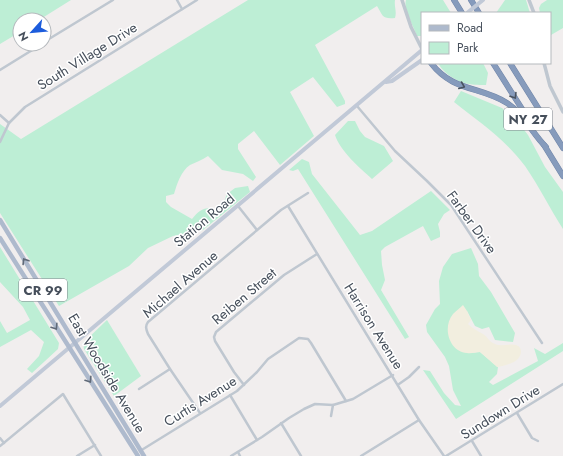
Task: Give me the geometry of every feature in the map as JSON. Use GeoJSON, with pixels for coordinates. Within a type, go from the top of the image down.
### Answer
{"type":"FeatureCollection","features":[{"type":"Feature","properties":{"kind":"highway"},"geometry":{"type":"LineString","coordinates":[[454,0],[461,12]]}},
{"type":"Feature","properties":{"kind":"highway"},"geometry":{"type":"LineString","coordinates":[[471,0],[478,12]]}},
{"type":"Feature","properties":{"kind":"highway"},"geometry":{"type":"LineString","coordinates":[[432,64],[442,76],[451,82],[494,97],[512,107],[523,117],[536,136],[546,147]]}},
{"type":"Feature","properties":{"kind":"highway","name":"NY 27"},"geometry":{"type":"LineString","coordinates":[[494,64],[563,176]]}},
{"type":"Feature","properties":{"kind":"highway","name":"NY 27"},"geometry":{"type":"LineString","coordinates":[[511,64],[563,148]]}},
{"type":"Feature","properties":{"kind":"main road"},"geometry":{"type":"LineString","coordinates":[[469,12],[483,0]]}},
{"type":"Feature","properties":{"kind":"main road","name":"Station Road"},"geometry":{"type":"LineString","coordinates":[[0,406],[75,341],[238,206],[421,51]]}},
{"type":"Feature","properties":{"kind":"main road"},"geometry":{"type":"LineString","coordinates":[[384,82],[392,80],[421,61]]}},
{"type":"Feature","properties":{"kind":"main road","name":"East Woodside Avenue"},"geometry":{"type":"LineString","coordinates":[[0,220],[75,341],[138,453]]}},
{"type":"Feature","properties":{"kind":"main road","name":"East Woodside Avenue"},"geometry":{"type":"LineString","coordinates":[[0,238],[68,347],[138,453],[144,456]]}},
{"type":"Feature","properties":{"kind":"street"},"geometry":{"type":"LineString","coordinates":[[52,37],[113,0]]}},
{"type":"Feature","properties":{"kind":"street"},"geometry":{"type":"LineString","coordinates":[[177,0],[182,9]]}},
{"type":"Feature","properties":{"kind":"street","name":"South Village Drive"},"geometry":{"type":"LineString","coordinates":[[0,142],[9,123],[17,114],[30,104],[197,0]]}},
{"type":"Feature","properties":{"kind":"street"},"geometry":{"type":"LineString","coordinates":[[402,0],[410,27],[421,48]]}},
{"type":"Feature","properties":{"kind":"street"},"geometry":{"type":"LineString","coordinates":[[530,0],[534,12]]}},
{"type":"Feature","properties":{"kind":"street"},"geometry":{"type":"LineString","coordinates":[[0,70],[29,52]]}},
{"type":"Feature","properties":{"kind":"street"},"geometry":{"type":"LineString","coordinates":[[544,64],[550,86],[562,110]]}},
{"type":"Feature","properties":{"kind":"street","name":"Farber Drive"},"geometry":{"type":"LineString","coordinates":[[357,106],[395,151],[451,205],[542,344]]}},
{"type":"Feature","properties":{"kind":"street"},"geometry":{"type":"LineString","coordinates":[[0,115],[9,123]]}},
{"type":"Feature","properties":{"kind":"street","name":"Michael Avenue"},"geometry":{"type":"LineString","coordinates":[[200,413],[170,369],[146,329],[146,325],[281,210],[308,193]]}},
{"type":"Feature","properties":{"kind":"street"},"geometry":{"type":"LineString","coordinates":[[238,206],[257,230]]}},
{"type":"Feature","properties":{"kind":"street","name":"Harrison Avenue"},"geometry":{"type":"LineString","coordinates":[[288,206],[399,384],[419,420],[445,456]]}},
{"type":"Feature","properties":{"kind":"street","name":"Reiben Street"},"geometry":{"type":"LineString","coordinates":[[244,385],[215,341],[214,337],[216,332],[284,276],[317,254]]}},
{"type":"Feature","properties":{"kind":"street","name":"Curtis Avenue"},"geometry":{"type":"LineString","coordinates":[[138,453],[244,385],[268,359],[299,338],[308,339],[314,347],[346,401]]}},
{"type":"Feature","properties":{"kind":"street"},"geometry":{"type":"LineString","coordinates":[[399,384],[419,367]]}},
{"type":"Feature","properties":{"kind":"street"},"geometry":{"type":"LineString","coordinates":[[139,389],[170,369]]}},
{"type":"Feature","properties":{"kind":"street"},"geometry":{"type":"LineString","coordinates":[[231,456],[281,423],[315,404],[333,405],[353,399],[393,375]]}},
{"type":"Feature","properties":{"kind":"street","name":"Sundown Drive"},"geometry":{"type":"LineString","coordinates":[[445,456],[472,441],[563,384]]}},
{"type":"Feature","properties":{"kind":"street"},"geometry":{"type":"LineString","coordinates":[[0,446],[63,394],[101,456]]}},
{"type":"Feature","properties":{"kind":"street"},"geometry":{"type":"LineString","coordinates":[[230,395],[257,440]]}},
{"type":"Feature","properties":{"kind":"street"},"geometry":{"type":"LineString","coordinates":[[331,416],[333,405]]}},
{"type":"Feature","properties":{"kind":"street"},"geometry":{"type":"LineString","coordinates":[[517,413],[532,438],[538,440]]}},
{"type":"Feature","properties":{"kind":"street"},"geometry":{"type":"LineString","coordinates":[[361,456],[419,420]]}},
{"type":"Feature","properties":{"kind":"street"},"geometry":{"type":"LineString","coordinates":[[281,423],[301,456]]}},
{"type":"Feature","properties":{"kind":"street"},"geometry":{"type":"LineString","coordinates":[[0,438],[4,443]]}},
{"type":"Feature","properties":{"kind":"street"},"geometry":{"type":"LineString","coordinates":[[472,441],[481,456]]}},
{"type":"Feature","properties":{"kind":"street"},"geometry":{"type":"LineString","coordinates":[[77,456],[95,445]]}},
{"type":"Feature","properties":{"kind":"street"},"geometry":{"type":"LineString","coordinates":[[238,452],[240,456]]}},
{"type":"Feature","properties":{"kind":"green space"},"geometry":{"type":"Polygon","coordinates":[[[0,0],[71,0],[52,12],[12,12],[12,37],[0,44],[0,0]]]}},
{"type":"Feature","properties":{"kind":"green space"},"geometry":{"type":"Polygon","coordinates":[[[248,0],[395,0],[396,16],[395,18],[388,18],[383,16],[377,6],[315,45],[345,101],[345,104],[337,107],[313,77],[290,92],[314,136],[280,165],[254,131],[238,144],[238,149],[256,177],[253,181],[243,174],[222,170],[208,156],[190,165],[184,171],[176,186],[174,194],[166,196],[166,202],[171,207],[192,219],[200,211],[208,208],[211,208],[213,217],[220,213],[227,194],[235,188],[248,186],[250,192],[203,230],[173,236],[148,248],[129,266],[59,306],[0,213],[0,124],[21,139],[248,0]]]}},
{"type":"Feature","properties":{"kind":"green space"},"geometry":{"type":"Polygon","coordinates":[[[406,0],[443,0],[450,12],[421,12],[421,36],[417,36],[407,13],[405,4],[406,0]]]}},
{"type":"Feature","properties":{"kind":"green space"},"geometry":{"type":"Polygon","coordinates":[[[505,0],[526,0],[530,12],[497,12],[505,0]]]}},
{"type":"Feature","properties":{"kind":"green space"},"geometry":{"type":"Polygon","coordinates":[[[547,0],[563,0],[563,28],[551,35],[551,12],[540,12],[539,8],[541,4],[547,0]]]}},
{"type":"Feature","properties":{"kind":"green space"},"geometry":{"type":"Polygon","coordinates":[[[439,64],[484,64],[488,73],[486,85],[460,82],[451,77],[439,64]]]}},
{"type":"Feature","properties":{"kind":"green space"},"geometry":{"type":"Polygon","coordinates":[[[461,91],[502,108],[515,118],[528,135],[545,167],[563,192],[563,229],[525,166],[491,131],[454,102],[461,91]]]}},
{"type":"Feature","properties":{"kind":"green space"},"geometry":{"type":"Polygon","coordinates":[[[348,121],[355,121],[365,137],[384,146],[393,161],[372,179],[346,153],[335,135],[348,121]]]}},
{"type":"Feature","properties":{"kind":"green space"},"geometry":{"type":"Polygon","coordinates":[[[302,159],[309,162],[312,174],[360,235],[372,231],[431,191],[450,210],[444,214],[438,224],[440,237],[431,241],[423,226],[385,247],[381,251],[385,280],[381,290],[409,337],[405,339],[298,169],[293,171],[289,170],[302,159]]]}},
{"type":"Feature","properties":{"kind":"green space"},"geometry":{"type":"Polygon","coordinates":[[[0,247],[59,343],[58,349],[32,373],[27,369],[39,356],[44,342],[31,330],[0,347],[0,321],[7,333],[30,320],[23,307],[0,282],[0,247]]]}},
{"type":"Feature","properties":{"kind":"green space"},"geometry":{"type":"Polygon","coordinates":[[[471,248],[478,264],[479,276],[491,292],[515,333],[513,342],[495,340],[489,327],[482,329],[475,326],[467,311],[467,353],[480,352],[498,367],[497,374],[489,382],[493,385],[538,361],[534,348],[545,354],[563,343],[563,351],[456,419],[423,370],[430,371],[444,393],[455,405],[461,406],[453,390],[449,366],[445,357],[427,332],[426,325],[435,309],[440,304],[439,281],[443,267],[452,254],[471,248]]]}},
{"type":"Feature","properties":{"kind":"green space"},"geometry":{"type":"Polygon","coordinates":[[[107,320],[141,376],[114,396],[84,349],[83,343],[107,320]]]}},
{"type":"Feature","properties":{"kind":"sand"},"geometry":{"type":"Polygon","coordinates":[[[463,305],[471,320],[468,324],[497,345],[518,346],[521,352],[518,359],[512,363],[497,367],[480,352],[461,352],[456,348],[449,338],[448,325],[453,314],[463,305]]]}}]}
